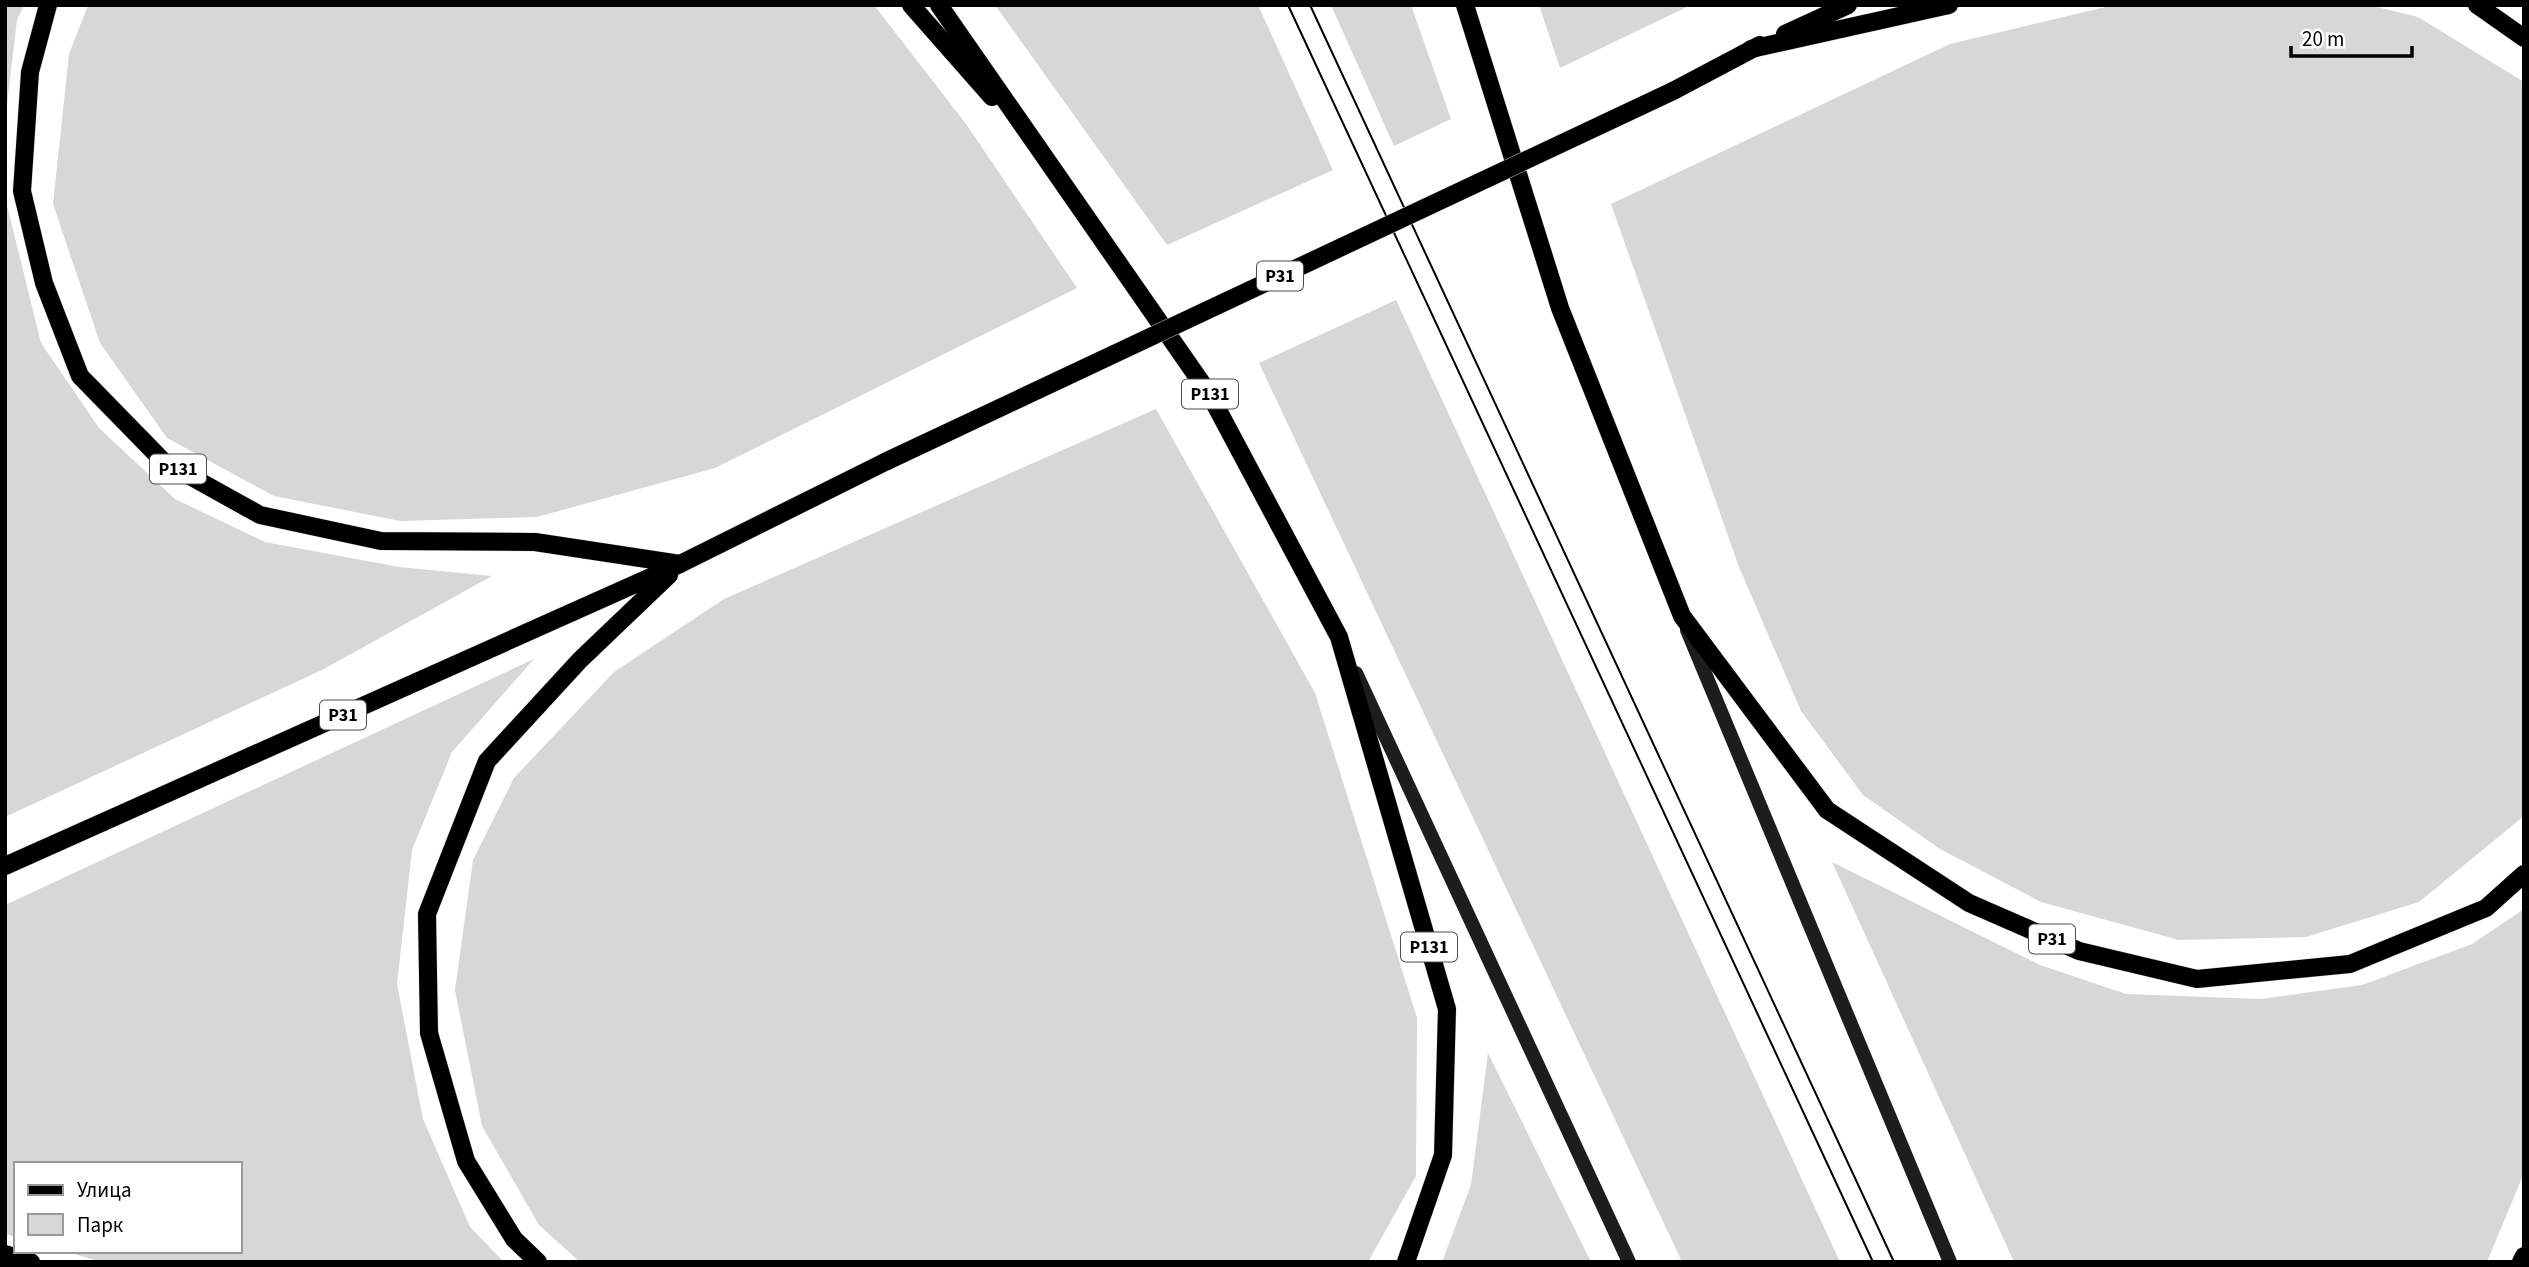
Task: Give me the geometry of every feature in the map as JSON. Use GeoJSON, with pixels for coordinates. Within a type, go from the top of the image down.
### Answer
{"type":"FeatureCollection","features":[{"type":"Feature","properties":{"kind":"main road","name":"Р131"},"geometry":{"type":"LineString","coordinates":[[48,5],[30,72],[22,191],[44,283],[80,376],[163,461],[260,515],[381,541],[535,542],[680,564]]}},
{"type":"Feature","properties":{"kind":"main road","name":"Р131"},"geometry":{"type":"LineString","coordinates":[[911,5],[1054,169]]}},
{"type":"Feature","properties":{"kind":"main road","name":"Р131"},"geometry":{"type":"LineString","coordinates":[[939,5],[1210,395],[1339,637],[1629,1262]]}},
{"type":"Feature","properties":{"kind":"main road","name":"Р31"},"geometry":{"type":"LineString","coordinates":[[1465,5],[1560,308],[1682,616],[1828,810],[1969,903],[2079,951],[2197,979],[2350,964],[2486,908],[2524,874]]}},
{"type":"Feature","properties":{"kind":"main road"},"geometry":{"type":"LineString","coordinates":[[1751,49],[1818,5]]}},
{"type":"Feature","properties":{"kind":"main road"},"geometry":{"type":"LineString","coordinates":[[1751,49],[1849,5]]}},
{"type":"Feature","properties":{"kind":"main road","name":"Р31"},"geometry":{"type":"LineString","coordinates":[[5,866],[680,564],[887,461],[1673,91],[1751,49],[1949,5]]}},
{"type":"Feature","properties":{"kind":"main road"},"geometry":{"type":"LineString","coordinates":[[2477,5],[2524,38]]}},
{"type":"Feature","properties":{"kind":"main road"},"geometry":{"type":"LineString","coordinates":[[538,1262],[514,1239],[466,1161],[429,1033],[427,914],[487,761],[580,660],[680,564]]}},
{"type":"Feature","properties":{"kind":"main road"},"geometry":{"type":"LineString","coordinates":[[1682,616],[1950,1262]]}},
{"type":"Feature","properties":{"kind":"main road","name":"Р131"},"geometry":{"type":"LineString","coordinates":[[1339,637],[1447,1009],[1443,1155],[1406,1262]]}},
{"type":"Feature","properties":{"kind":"main road"},"geometry":{"type":"LineString","coordinates":[[5,1254],[31,1262]]}},
{"type":"Feature","properties":{"kind":"main road"},"geometry":{"type":"LineString","coordinates":[[2521,1262],[2524,1256]]}},
{"type":"Feature","properties":{"kind":"green space"},"geometry":{"type":"Polygon","coordinates":[[[7,5],[24,5],[17,20],[5,121],[7,5]]]}},
{"type":"Feature","properties":{"kind":"green space"},"geometry":{"type":"Polygon","coordinates":[[[88,5],[874,5],[966,124],[1077,288],[715,468],[537,517],[400,521],[274,496],[167,438],[100,343],[53,204],[69,54],[88,5]]]}},
{"type":"Feature","properties":{"kind":"green space"},"geometry":{"type":"Polygon","coordinates":[[[995,5],[1258,5],[1333,170],[1167,245],[995,5]]]}},
{"type":"Feature","properties":{"kind":"green space"},"geometry":{"type":"Polygon","coordinates":[[[1331,5],[1411,5],[1451,119],[1394,146],[1331,5]]]}},
{"type":"Feature","properties":{"kind":"green space"},"geometry":{"type":"Polygon","coordinates":[[[1539,5],[1691,5],[1560,68],[1539,5]]]}},
{"type":"Feature","properties":{"kind":"green space"},"geometry":{"type":"Polygon","coordinates":[[[2114,5],[2369,5],[2418,17],[2524,82],[2524,816],[2419,902],[2306,937],[2179,940],[2041,902],[1940,849],[1863,795],[1801,711],[1739,567],[1611,204],[1950,44],[2114,5]]]}},
{"type":"Feature","properties":{"kind":"green space"},"geometry":{"type":"Polygon","coordinates":[[[5,197],[41,343],[99,428],[175,499],[265,542],[399,567],[492,576],[322,670],[5,817],[5,197]]]}},
{"type":"Feature","properties":{"kind":"green space"},"geometry":{"type":"Polygon","coordinates":[[[1396,300],[1840,1262],[1682,1262],[1259,363],[1396,300]]]}},
{"type":"Feature","properties":{"kind":"green space"},"geometry":{"type":"Polygon","coordinates":[[[1156,409],[1315,693],[1417,1018],[1416,1176],[1368,1262],[580,1262],[539,1225],[482,1126],[455,990],[473,860],[514,778],[614,672],[724,599],[1156,409]]]}},
{"type":"Feature","properties":{"kind":"green space"},"geometry":{"type":"Polygon","coordinates":[[[534,659],[452,752],[412,850],[397,984],[423,1119],[470,1227],[504,1262],[101,1262],[72,1253],[242,1253],[242,1162],[14,1162],[14,1236],[5,1234],[5,905],[534,659]]]}},
{"type":"Feature","properties":{"kind":"green space"},"geometry":{"type":"Polygon","coordinates":[[[1832,862],[2040,965],[2126,994],[2261,999],[2362,985],[2472,944],[2524,909],[2524,1173],[2487,1262],[2014,1262],[1832,862]]]}},
{"type":"Feature","properties":{"kind":"green space"},"geometry":{"type":"Polygon","coordinates":[[[1488,1053],[1591,1262],[1442,1262],[1471,1185],[1488,1053]]]}},
{"type":"Feature","properties":{"kind":"tram line"},"geometry":{"type":"LineString","coordinates":[[1288,5],[1873,1262]]}},
{"type":"Feature","properties":{"kind":"tram line"},"geometry":{"type":"LineString","coordinates":[[1310,5],[1894,1262]]}}]}
